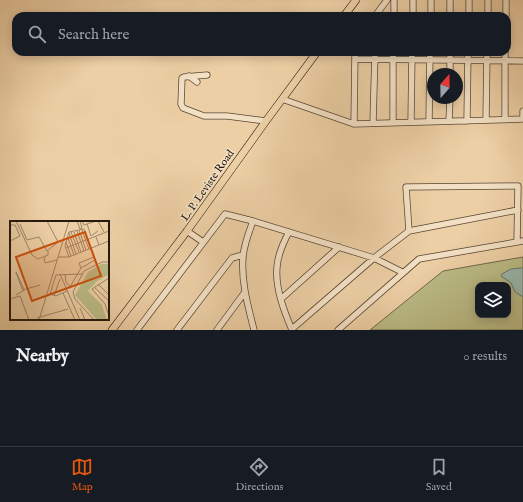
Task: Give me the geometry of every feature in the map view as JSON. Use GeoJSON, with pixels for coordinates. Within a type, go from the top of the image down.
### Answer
{"type":"FeatureCollection","features":[{"type":"Feature","properties":{"kind":"main road"},"geometry":{"type":"LineString","coordinates":[[347,12],[356,0]]}},
{"type":"Feature","properties":{"kind":"main road","name":"L. P. Leviste Road"},"geometry":{"type":"LineString","coordinates":[[112,330],[187,231],[314,56]]}},
{"type":"Feature","properties":{"kind":"street"},"geometry":{"type":"LineString","coordinates":[[378,12],[387,0]]}},
{"type":"Feature","properties":{"kind":"street"},"geometry":{"type":"LineString","coordinates":[[394,0],[394,12]]}},
{"type":"Feature","properties":{"kind":"street"},"geometry":{"type":"LineString","coordinates":[[413,0],[413,12]]}},
{"type":"Feature","properties":{"kind":"street"},"geometry":{"type":"LineString","coordinates":[[431,0],[431,12]]}},
{"type":"Feature","properties":{"kind":"street"},"geometry":{"type":"LineString","coordinates":[[450,0],[450,12]]}},
{"type":"Feature","properties":{"kind":"street"},"geometry":{"type":"LineString","coordinates":[[469,0],[469,12]]}},
{"type":"Feature","properties":{"kind":"street"},"geometry":{"type":"LineString","coordinates":[[488,0],[488,12]]}},
{"type":"Feature","properties":{"kind":"street"},"geometry":{"type":"LineString","coordinates":[[506,0],[506,12]]}},
{"type":"Feature","properties":{"kind":"street"},"geometry":{"type":"LineString","coordinates":[[411,122],[412,56]]}},
{"type":"Feature","properties":{"kind":"street"},"geometry":{"type":"LineString","coordinates":[[430,56],[430,122]]}},
{"type":"Feature","properties":{"kind":"street"},"geometry":{"type":"LineString","coordinates":[[450,56],[450,68]]}},
{"type":"Feature","properties":{"kind":"street"},"geometry":{"type":"LineString","coordinates":[[467,121],[468,56]]}},
{"type":"Feature","properties":{"kind":"street"},"geometry":{"type":"LineString","coordinates":[[486,120],[487,56]]}},
{"type":"Feature","properties":{"kind":"street"},"geometry":{"type":"LineString","coordinates":[[505,56],[505,120]]}},
{"type":"Feature","properties":{"kind":"street"},"geometry":{"type":"LineString","coordinates":[[354,124],[355,59],[523,61]]}},
{"type":"Feature","properties":{"kind":"street"},"geometry":{"type":"LineString","coordinates":[[373,123],[375,59]]}},
{"type":"Feature","properties":{"kind":"street"},"geometry":{"type":"LineString","coordinates":[[392,123],[393,59]]}},
{"type":"Feature","properties":{"kind":"street"},"geometry":{"type":"LineString","coordinates":[[207,75],[183,77],[181,80],[182,106],[184,109],[204,116],[227,116],[266,121]]}},
{"type":"Feature","properties":{"kind":"street"},"geometry":{"type":"LineString","coordinates":[[188,76],[197,82]]}},
{"type":"Feature","properties":{"kind":"street"},"geometry":{"type":"LineString","coordinates":[[282,99],[354,124],[523,119],[523,111]]}},
{"type":"Feature","properties":{"kind":"street"},"geometry":{"type":"LineString","coordinates":[[449,121],[450,104]]}},
{"type":"Feature","properties":{"kind":"street"},"geometry":{"type":"LineString","coordinates":[[338,330],[402,272],[419,259],[520,242],[518,186],[406,187],[409,230]]}},
{"type":"Feature","properties":{"kind":"street"},"geometry":{"type":"LineString","coordinates":[[289,232],[281,247],[277,267],[278,285],[281,298],[292,330],[374,258],[409,230],[518,210]]}},
{"type":"Feature","properties":{"kind":"street"},"geometry":{"type":"LineString","coordinates":[[137,330],[225,214],[253,221],[374,258],[402,272]]}},
{"type":"Feature","properties":{"kind":"street"},"geometry":{"type":"LineString","coordinates":[[253,221],[243,255],[243,274],[245,292],[254,330]]}},
{"type":"Feature","properties":{"kind":"street"},"geometry":{"type":"LineString","coordinates":[[187,231],[203,242]]}},
{"type":"Feature","properties":{"kind":"street"},"geometry":{"type":"LineString","coordinates":[[281,298],[339,247]]}},
{"type":"Feature","properties":{"kind":"street"},"geometry":{"type":"LineString","coordinates":[[177,330],[232,258],[243,255]]}},
{"type":"Feature","properties":{"kind":"street"},"geometry":{"type":"LineString","coordinates":[[216,330],[245,292]]}},
{"type":"Feature","properties":{"kind":"green space"},"geometry":{"type":"Polygon","coordinates":[[[523,257],[523,330],[370,330],[443,271],[523,257]]]}},
{"type":"Feature","properties":{"kind":"shaded area"},"geometry":{"type":"Polygon","coordinates":[[[523,268],[523,297],[515,292],[511,282],[501,276],[511,269],[523,268]]]}}]}
